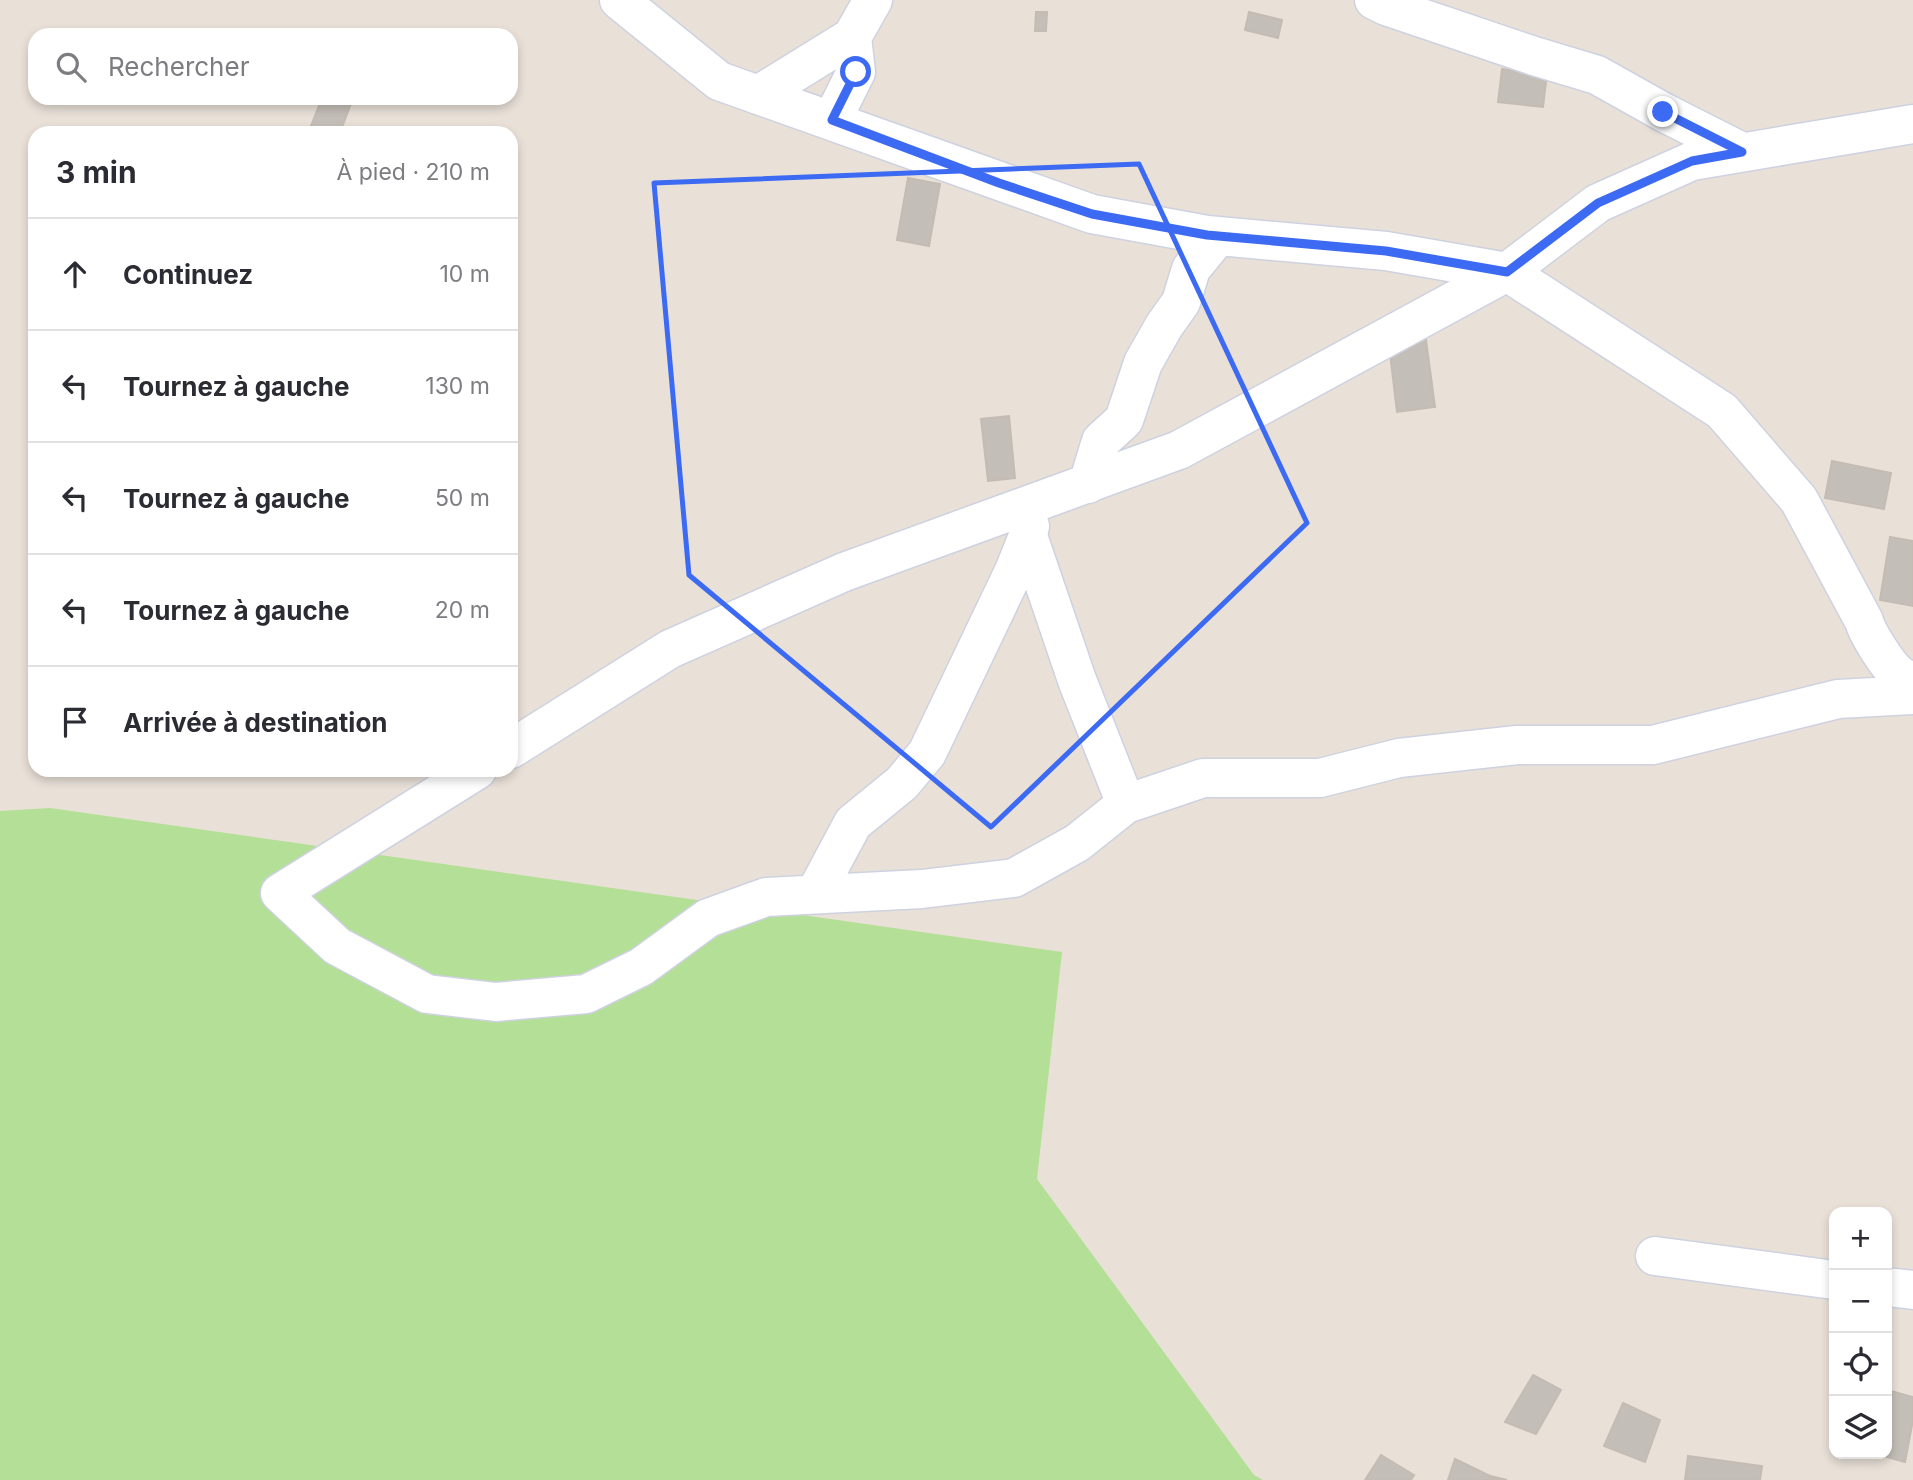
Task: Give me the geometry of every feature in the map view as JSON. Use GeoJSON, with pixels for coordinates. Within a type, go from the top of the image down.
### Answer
{"type":"FeatureCollection","features":[{"type":"Feature","properties":{"kind":"street"},"geometry":{"type":"LineString","coordinates":[[620,0],[719,82],[1092,214],[1218,236],[1386,251],[1507,272],[1722,411],[1799,500],[1872,639],[1897,673],[1913,682]]}},
{"type":"Feature","properties":{"kind":"street"},"geometry":{"type":"LineString","coordinates":[[758,95],[852,37],[873,0]]}},
{"type":"Feature","properties":{"kind":"street"},"geometry":{"type":"LineString","coordinates":[[1374,0],[1597,75],[1742,152]]}},
{"type":"Feature","properties":{"kind":"street"},"geometry":{"type":"LineString","coordinates":[[832,120],[856,72],[852,37]]}},
{"type":"Feature","properties":{"kind":"street"},"geometry":{"type":"LineString","coordinates":[[518,745],[670,649],[844,572],[1031,520],[1088,484],[1179,450],[1507,272],[1598,203],[1692,161],[1913,124]]}},
{"type":"Feature","properties":{"kind":"street"},"geometry":{"type":"LineString","coordinates":[[1088,484],[1101,441],[1124,420],[1143,363],[1181,302],[1191,270],[1218,236]]}},
{"type":"Feature","properties":{"kind":"street"},"geometry":{"type":"LineString","coordinates":[[1031,520],[1077,680],[1126,804]]}},
{"type":"Feature","properties":{"kind":"street"},"geometry":{"type":"LineString","coordinates":[[815,894],[853,823],[902,783],[927,753],[1014,572],[1031,520]]}},
{"type":"Feature","properties":{"kind":"street"},"geometry":{"type":"LineString","coordinates":[[466,777],[280,893],[337,946],[427,994],[496,1002],[586,994],[641,967],[708,918],[766,897],[922,889],[1014,878],[1077,843],[1126,804],[1203,778],[1320,778],[1399,758],[1517,745],[1653,745],[1839,699],[1913,695]]}},
{"type":"Feature","properties":{"kind":"street"},"geometry":{"type":"LineString","coordinates":[[1655,1256],[1829,1279]]}},
{"type":"Feature","properties":{"kind":"street"},"geometry":{"type":"LineString","coordinates":[[1892,1288],[1913,1290]]}},
{"type":"Feature","properties":{"kind":"highlighted area"},"geometry":{"type":"Polygon","coordinates":[[[1139,164],[1307,523],[991,827],[689,575],[654,183],[1139,164]]]}},
{"type":"Feature","properties":{"kind":"green space"},"geometry":{"type":"Polygon","coordinates":[[[50,808],[1062,952],[1037,1179],[1254,1475],[1263,1480],[0,1480],[0,811],[50,808]]]}},
{"type":"Feature","properties":{"kind":"building"},"geometry":{"type":"Polygon","coordinates":[[[1036,12],[1047,12],[1046,31],[1035,31],[1036,12]]]}},
{"type":"Feature","properties":{"kind":"building"},"geometry":{"type":"Polygon","coordinates":[[[1249,12],[1282,20],[1278,38],[1245,30],[1249,12]]]}},
{"type":"Feature","properties":{"kind":"building"},"geometry":{"type":"Polygon","coordinates":[[[1502,69],[1547,74],[1543,107],[1498,102],[1502,69]]]}},
{"type":"Feature","properties":{"kind":"building"},"geometry":{"type":"Polygon","coordinates":[[[319,105],[350,105],[343,126],[311,126],[319,105]]]}},
{"type":"Feature","properties":{"kind":"building"},"geometry":{"type":"Polygon","coordinates":[[[908,178],[940,184],[929,246],[897,240],[908,178]]]}},
{"type":"Feature","properties":{"kind":"building"},"geometry":{"type":"Polygon","coordinates":[[[1426,340],[1435,407],[1397,412],[1389,345],[1426,340]]]}},
{"type":"Feature","properties":{"kind":"building"},"geometry":{"type":"Polygon","coordinates":[[[1009,416],[1015,478],[988,481],[981,419],[1009,416]]]}},
{"type":"Feature","properties":{"kind":"building"},"geometry":{"type":"Polygon","coordinates":[[[1832,461],[1891,473],[1884,509],[1825,498],[1832,461]]]}},
{"type":"Feature","properties":{"kind":"building"},"geometry":{"type":"Polygon","coordinates":[[[1890,537],[1913,541],[1913,606],[1880,600],[1890,537]]]}},
{"type":"Feature","properties":{"kind":"building"},"geometry":{"type":"Polygon","coordinates":[[[1533,1375],[1561,1390],[1536,1434],[1505,1422],[1533,1375]]]}},
{"type":"Feature","properties":{"kind":"building"},"geometry":{"type":"Polygon","coordinates":[[[1892,1391],[1913,1397],[1913,1420],[1905,1462],[1892,1458],[1892,1391]]]}},
{"type":"Feature","properties":{"kind":"building"},"geometry":{"type":"Polygon","coordinates":[[[1623,1403],[1660,1420],[1645,1462],[1604,1446],[1623,1403]]]}},
{"type":"Feature","properties":{"kind":"building"},"geometry":{"type":"Polygon","coordinates":[[[1381,1455],[1414,1475],[1411,1480],[1365,1480],[1381,1455]]]}},
{"type":"Feature","properties":{"kind":"building"},"geometry":{"type":"Polygon","coordinates":[[[1688,1456],[1762,1466],[1760,1480],[1685,1480],[1688,1456]]]}},
{"type":"Feature","properties":{"kind":"building"},"geometry":{"type":"Polygon","coordinates":[[[1455,1459],[1490,1476],[1507,1480],[1448,1480],[1455,1459]]]}},
{"type":"Feature","properties":{"kind":"route"},"geometry":{"type":"LineString","coordinates":[[856,72],[832,120],[999,183],[1092,214],[1207,235],[1386,251],[1507,272],[1598,203],[1692,161],[1742,152],[1663,112]]}}]}
